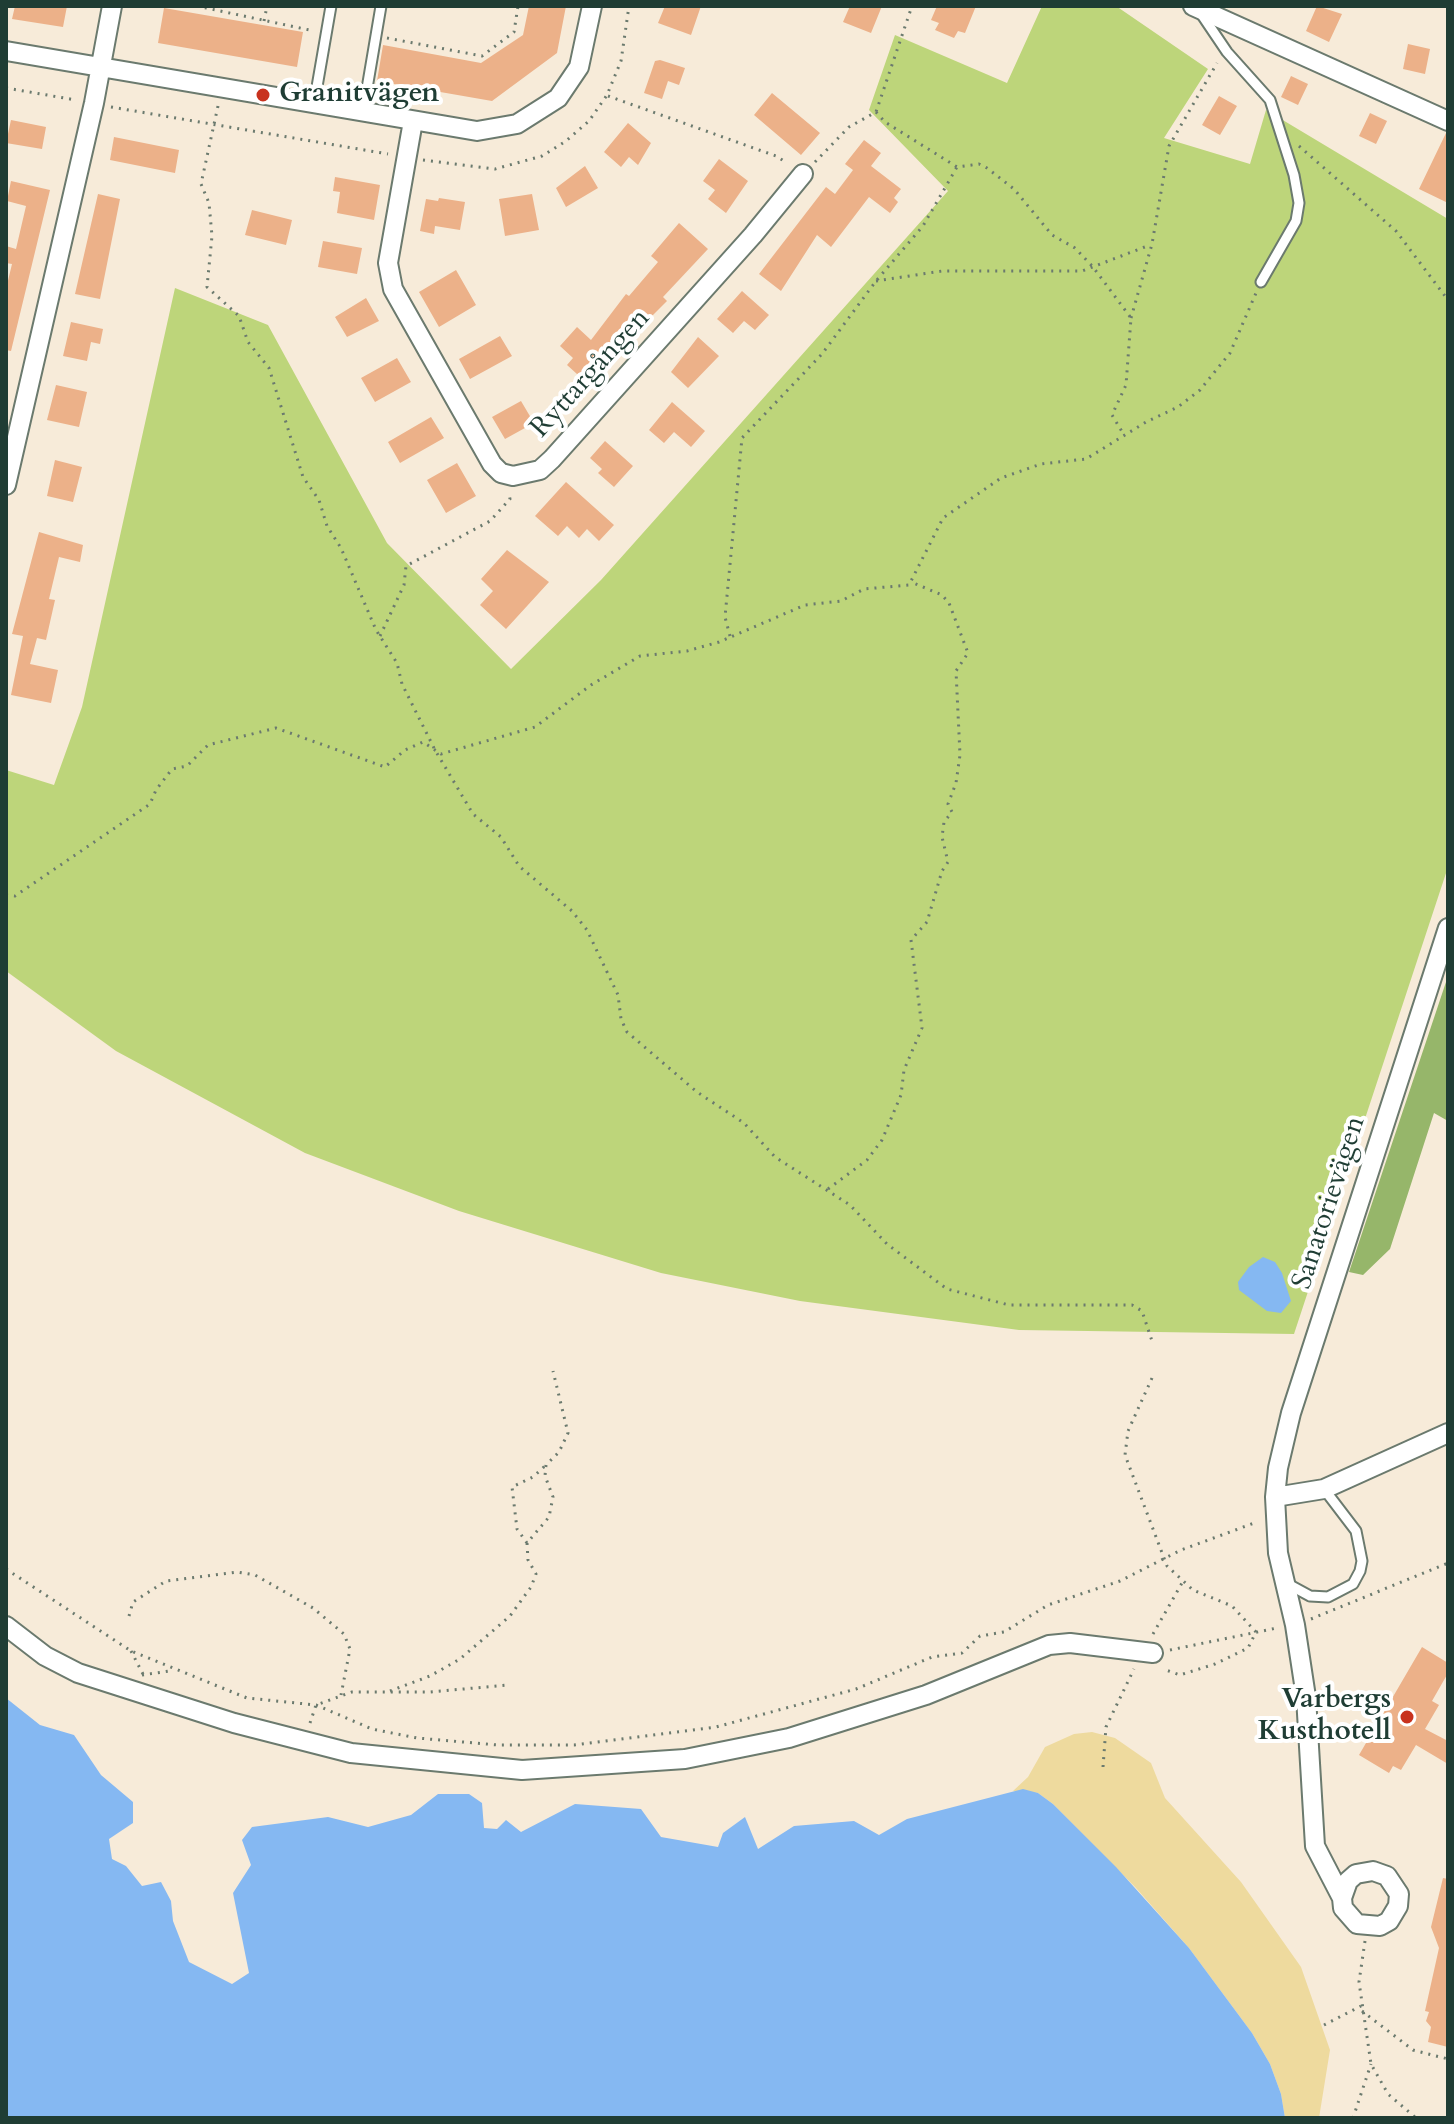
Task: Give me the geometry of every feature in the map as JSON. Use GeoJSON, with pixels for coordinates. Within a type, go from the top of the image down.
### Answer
{"type":"FeatureCollection","features":[{"type":"Feature","properties":{"kind":"street"},"geometry":{"type":"LineString","coordinates":[[6,485],[94,103],[112,6]]}},
{"type":"Feature","properties":{"kind":"street"},"geometry":{"type":"LineString","coordinates":[[6,51],[477,131],[500,129],[531,118],[558,98],[579,67],[592,6]]}},
{"type":"Feature","properties":{"kind":"street"},"geometry":{"type":"LineString","coordinates":[[1196,8],[1448,121]]}},
{"type":"Feature","properties":{"kind":"street"},"geometry":{"type":"LineString","coordinates":[[413,121],[388,263],[393,289],[492,464],[506,474]]}},
{"type":"Feature","properties":{"kind":"street","name":"Ryttargången"},"geometry":{"type":"LineString","coordinates":[[506,474],[526,475],[540,470],[552,459],[753,235],[803,174]]}},
{"type":"Feature","properties":{"kind":"street","name":"Sanatorievägen"},"geometry":{"type":"LineString","coordinates":[[1342,1898],[1315,1846],[1306,1697],[1295,1625],[1278,1553],[1275,1506],[1278,1468],[1291,1413],[1448,928]]}},
{"type":"Feature","properties":{"kind":"street"},"geometry":{"type":"LineString","coordinates":[[1275,1506],[1324,1489],[1448,1433]]}},
{"type":"Feature","properties":{"kind":"street"},"geometry":{"type":"LineString","coordinates":[[6,1626],[45,1656],[78,1673],[305,1742],[351,1753],[522,1770],[632,1765],[789,1738],[926,1695],[1049,1645],[1070,1643],[1148,1653]]}},
{"type":"Feature","properties":{"kind":"street"},"geometry":{"type":"LineString","coordinates":[[1363,1871],[1378,1872],[1395,1885],[1399,1894],[1394,1915],[1380,1926],[1367,1927],[1349,1918],[1342,1898],[1348,1881],[1363,1871]]}},
{"type":"Feature","properties":{"kind":"lane"},"geometry":{"type":"LineString","coordinates":[[314,104],[331,6]]}},
{"type":"Feature","properties":{"kind":"lane"},"geometry":{"type":"LineString","coordinates":[[363,112],[381,6]]}},
{"type":"Feature","properties":{"kind":"lane"},"geometry":{"type":"LineString","coordinates":[[1196,8],[1227,52],[1270,100],[1283,133],[1297,194],[1296,221],[1261,282]]}},
{"type":"Feature","properties":{"kind":"lane"},"geometry":{"type":"LineString","coordinates":[[1286,1583],[1310,1596],[1328,1597],[1344,1591],[1360,1571],[1362,1561],[1356,1531],[1324,1489]]}},
{"type":"Feature","properties":{"kind":"path"},"geometry":{"type":"LineString","coordinates":[[197,6],[326,33]]}},
{"type":"Feature","properties":{"kind":"path"},"geometry":{"type":"LineString","coordinates":[[264,21],[267,6]]}},
{"type":"Feature","properties":{"kind":"path"},"geometry":{"type":"LineString","coordinates":[[376,36],[482,56],[514,32],[518,6]]}},
{"type":"Feature","properties":{"kind":"path"},"geometry":{"type":"LineString","coordinates":[[607,95],[776,156],[803,174],[849,127],[876,112],[912,6]]}},
{"type":"Feature","properties":{"kind":"path"},"geometry":{"type":"LineString","coordinates":[[1124,435],[1112,415],[1126,385],[1131,318],[1152,244],[1169,146],[1227,52]]}},
{"type":"Feature","properties":{"kind":"path"},"geometry":{"type":"LineString","coordinates":[[220,87],[201,184],[209,203],[212,236],[207,287],[239,316],[248,342],[269,368],[303,477],[319,500],[327,526],[341,548],[380,636],[397,663],[402,684],[435,750],[473,814],[501,837],[519,866],[572,911],[587,930],[618,995],[621,1019],[627,1032],[697,1092],[744,1123],[775,1157],[828,1189],[867,1218],[897,1253],[947,1289],[1009,1305],[1132,1305],[1142,1311],[1152,1341]]}},
{"type":"Feature","properties":{"kind":"path"},"geometry":{"type":"LineString","coordinates":[[6,88],[212,126],[407,157]]}},
{"type":"Feature","properties":{"kind":"path"},"geometry":{"type":"LineString","coordinates":[[876,112],[885,122],[957,167],[979,164],[1014,189],[1052,235],[1075,248],[1093,267],[1131,318]]}},
{"type":"Feature","properties":{"kind":"path"},"geometry":{"type":"LineString","coordinates":[[1283,133],[1396,231],[1448,300]]}},
{"type":"Feature","properties":{"kind":"path"},"geometry":{"type":"LineString","coordinates":[[730,636],[725,617],[742,438],[822,354],[876,281],[923,226],[957,167]]}},
{"type":"Feature","properties":{"kind":"path"},"geometry":{"type":"LineString","coordinates":[[876,281],[942,271],[1045,273],[1093,267],[1152,244]]}},
{"type":"Feature","properties":{"kind":"path"},"geometry":{"type":"LineString","coordinates":[[6,895],[15,896],[150,804],[172,769],[187,766],[208,745],[276,728],[385,767],[405,750],[423,742],[441,754],[465,749],[535,727],[591,685],[640,656],[687,651],[805,605],[841,601],[864,589],[909,585],[943,518],[1001,478],[1041,464],[1086,459],[1178,407],[1200,390],[1230,353],[1261,282]]}},
{"type":"Feature","properties":{"kind":"path"},"geometry":{"type":"LineString","coordinates":[[380,636],[404,585],[406,566],[490,521],[510,499],[506,474]]}},
{"type":"Feature","properties":{"kind":"path"},"geometry":{"type":"LineString","coordinates":[[828,1189],[874,1150],[901,1095],[904,1070],[922,1028],[911,940],[927,922],[942,871],[948,862],[942,837],[944,822],[952,812],[948,804],[956,783],[960,755],[956,671],[968,653],[949,603],[942,595],[911,582]]}},
{"type":"Feature","properties":{"kind":"path"},"geometry":{"type":"LineString","coordinates":[[390,1691],[430,1676],[460,1659],[510,1616],[531,1587],[536,1574],[528,1560],[527,1543],[517,1529],[512,1487],[533,1477],[546,1465],[559,1452],[568,1433],[553,1371]]}},
{"type":"Feature","properties":{"kind":"path"},"geometry":{"type":"LineString","coordinates":[[1148,1653],[1161,1669],[1180,1675],[1248,1648],[1256,1632],[1242,1614],[1182,1583],[1163,1558],[1125,1455],[1128,1431],[1152,1378]]}},
{"type":"Feature","properties":{"kind":"path"},"geometry":{"type":"LineString","coordinates":[[527,1543],[549,1517],[553,1497],[545,1476],[546,1465]]}},
{"type":"Feature","properties":{"kind":"path"},"geometry":{"type":"LineString","coordinates":[[6,1569],[131,1651],[247,1698],[316,1705],[389,1734],[498,1745],[585,1744],[716,1727],[856,1689],[932,1657],[962,1653],[980,1636],[1004,1632],[1036,1611],[1120,1581],[1275,1506]]}},
{"type":"Feature","properties":{"kind":"path"},"geometry":{"type":"LineString","coordinates":[[129,1616],[133,1602],[166,1581],[237,1572],[255,1575],[313,1608],[344,1634],[350,1649],[341,1695]]}},
{"type":"Feature","properties":{"kind":"path"},"geometry":{"type":"LineString","coordinates":[[1103,1767],[1102,1745],[1112,1708],[1148,1653],[1182,1583]]}},
{"type":"Feature","properties":{"kind":"path"},"geometry":{"type":"LineString","coordinates":[[316,1705],[341,1695],[508,1685]]}},
{"type":"Feature","properties":{"kind":"path"},"geometry":{"type":"LineString","coordinates":[[305,1742],[316,1705]]}},
{"type":"Feature","properties":{"kind":"path"},"geometry":{"type":"LineString","coordinates":[[1367,1927],[1359,1982],[1371,2064],[1388,2094],[1416,2118]]}},
{"type":"Feature","properties":{"kind":"path"},"geometry":{"type":"LineString","coordinates":[[1324,2025],[1362,2008]]}},
{"type":"Feature","properties":{"kind":"path"},"geometry":{"type":"LineString","coordinates":[[1362,2008],[1413,2050],[1448,2059]]}},
{"type":"Feature","properties":{"kind":"path"},"geometry":{"type":"LineString","coordinates":[[1353,2118],[1371,2064]]}},
{"type":"Feature","properties":{"kind":"green space"},"geometry":{"type":"Polygon","coordinates":[[[1042,6],[1116,6],[1208,69],[1164,138],[1250,164],[1266,110],[1448,219],[1448,867],[1294,1334],[1019,1330],[800,1301],[661,1273],[459,1211],[305,1153],[116,1051],[6,971],[6,770],[54,785],[82,707],[175,288],[268,325],[387,543],[511,669],[601,580],[948,191],[869,110],[895,35],[1007,83],[1042,6]]]}},
{"type":"Feature","properties":{"kind":"green space"},"geometry":{"type":"Polygon","coordinates":[[[1448,976],[1448,1121],[1434,1113],[1390,1249],[1363,1275],[1349,1272],[1448,976]]]}},
{"type":"Feature","properties":{"kind":"sand"},"geometry":{"type":"Polygon","coordinates":[[[1092,1732],[1115,1738],[1151,1763],[1165,1798],[1241,1882],[1301,1967],[1330,2050],[1319,2118],[1285,2118],[1281,2094],[1270,2064],[1252,2033],[1189,1948],[1136,1888],[1053,1804],[1038,1793],[1013,1791],[1028,1777],[1045,1747],[1074,1734],[1092,1732]]]}},
{"type":"Feature","properties":{"kind":"water"},"geometry":{"type":"Polygon","coordinates":[[[1263,1257],[1275,1262],[1282,1273],[1291,1301],[1281,1313],[1267,1311],[1239,1290],[1238,1282],[1249,1267],[1263,1257]]]}},
{"type":"Feature","properties":{"kind":"water"},"geometry":{"type":"Polygon","coordinates":[[[6,1698],[40,1725],[74,1735],[101,1775],[133,1802],[133,1823],[109,1839],[112,1859],[126,1866],[142,1886],[161,1882],[171,1901],[173,1921],[189,1962],[232,1984],[249,1973],[233,1893],[251,1865],[242,1840],[252,1827],[328,1817],[368,1827],[411,1815],[438,1794],[469,1794],[482,1803],[484,1828],[497,1829],[506,1820],[521,1832],[575,1804],[641,1809],[661,1837],[718,1847],[723,1833],[745,1817],[758,1849],[794,1826],[854,1821],[879,1835],[907,1819],[1023,1789],[1038,1793],[1116,1867],[1189,1948],[1252,2033],[1270,2064],[1281,2094],[1285,2118],[6,2118],[6,1698]]]}},
{"type":"Feature","properties":{"kind":"building"},"geometry":{"type":"Polygon","coordinates":[[[15,6],[67,6],[63,27],[12,19],[15,6]]]}},
{"type":"Feature","properties":{"kind":"building"},"geometry":{"type":"Polygon","coordinates":[[[529,6],[566,6],[557,53],[492,101],[377,81],[383,45],[481,63],[523,35],[529,6]]]}},
{"type":"Feature","properties":{"kind":"building"},"geometry":{"type":"Polygon","coordinates":[[[665,6],[701,6],[691,35],[658,23],[665,6]]]}},
{"type":"Feature","properties":{"kind":"building"},"geometry":{"type":"Polygon","coordinates":[[[850,6],[882,6],[871,33],[843,22],[850,6]]]}},
{"type":"Feature","properties":{"kind":"building"},"geometry":{"type":"Polygon","coordinates":[[[937,6],[976,6],[965,33],[958,31],[954,38],[935,30],[939,23],[931,20],[937,6]]]}},
{"type":"Feature","properties":{"kind":"building"},"geometry":{"type":"Polygon","coordinates":[[[1317,6],[1342,14],[1329,42],[1306,31],[1317,6]]]}},
{"type":"Feature","properties":{"kind":"building"},"geometry":{"type":"Polygon","coordinates":[[[164,8],[303,32],[297,67],[158,43],[164,8]]]}},
{"type":"Feature","properties":{"kind":"building"},"geometry":{"type":"Polygon","coordinates":[[[1408,44],[1430,49],[1425,74],[1403,69],[1408,44]]]}},
{"type":"Feature","properties":{"kind":"building"},"geometry":{"type":"Polygon","coordinates":[[[655,61],[685,68],[679,85],[668,81],[662,99],[644,93],[655,61]]]}},
{"type":"Feature","properties":{"kind":"building"},"geometry":{"type":"Polygon","coordinates":[[[1291,76],[1308,84],[1298,105],[1281,97],[1291,76]]]}},
{"type":"Feature","properties":{"kind":"building"},"geometry":{"type":"Polygon","coordinates":[[[772,93],[820,133],[801,155],[754,115],[772,93]]]}},
{"type":"Feature","properties":{"kind":"building"},"geometry":{"type":"Polygon","coordinates":[[[1219,96],[1237,106],[1220,135],[1202,125],[1219,96]]]}},
{"type":"Feature","properties":{"kind":"building"},"geometry":{"type":"Polygon","coordinates":[[[1370,113],[1387,121],[1376,144],[1359,136],[1370,113]]]}},
{"type":"Feature","properties":{"kind":"building"},"geometry":{"type":"Polygon","coordinates":[[[11,120],[46,127],[42,149],[6,143],[11,120]]]}},
{"type":"Feature","properties":{"kind":"building"},"geometry":{"type":"Polygon","coordinates":[[[628,123],[651,143],[638,165],[629,157],[621,167],[604,152],[628,123]]]}},
{"type":"Feature","properties":{"kind":"building"},"geometry":{"type":"Polygon","coordinates":[[[1448,133],[1448,203],[1419,189],[1448,133]]]}},
{"type":"Feature","properties":{"kind":"building"},"geometry":{"type":"Polygon","coordinates":[[[114,137],[179,150],[175,173],[110,160],[114,137]]]}},
{"type":"Feature","properties":{"kind":"building"},"geometry":{"type":"Polygon","coordinates":[[[864,140],[881,153],[871,166],[901,189],[894,198],[898,202],[890,213],[869,197],[831,247],[817,235],[781,291],[759,274],[826,187],[835,194],[853,170],[845,164],[864,140]]]}},
{"type":"Feature","properties":{"kind":"building"},"geometry":{"type":"Polygon","coordinates":[[[719,159],[748,181],[726,213],[708,199],[715,190],[703,181],[719,159]]]}},
{"type":"Feature","properties":{"kind":"building"},"geometry":{"type":"Polygon","coordinates":[[[585,166],[598,188],[566,207],[556,188],[585,166]]]}},
{"type":"Feature","properties":{"kind":"building"},"geometry":{"type":"Polygon","coordinates":[[[335,177],[380,185],[374,220],[337,213],[340,192],[333,191],[335,177]]]}},
{"type":"Feature","properties":{"kind":"building"},"geometry":{"type":"Polygon","coordinates":[[[11,181],[50,190],[11,351],[6,350],[6,289],[12,264],[6,263],[6,246],[16,249],[26,206],[7,201],[11,181]]]}},
{"type":"Feature","properties":{"kind":"building"},"geometry":{"type":"Polygon","coordinates":[[[98,194],[120,199],[100,299],[75,294],[98,194]]]}},
{"type":"Feature","properties":{"kind":"building"},"geometry":{"type":"Polygon","coordinates":[[[532,194],[539,230],[505,236],[499,199],[532,194]]]}},
{"type":"Feature","properties":{"kind":"building"},"geometry":{"type":"Polygon","coordinates":[[[439,198],[465,202],[460,230],[435,226],[434,234],[420,231],[426,199],[438,201],[439,198]]]}},
{"type":"Feature","properties":{"kind":"building"},"geometry":{"type":"Polygon","coordinates":[[[252,210],[292,220],[286,245],[245,235],[252,210]]]}},
{"type":"Feature","properties":{"kind":"building"},"geometry":{"type":"Polygon","coordinates":[[[679,223],[708,249],[663,297],[667,301],[645,323],[643,320],[638,326],[629,319],[610,341],[618,348],[587,383],[567,365],[573,358],[560,346],[577,327],[591,340],[626,294],[629,296],[658,262],[651,256],[679,223]]]}},
{"type":"Feature","properties":{"kind":"building"},"geometry":{"type":"Polygon","coordinates":[[[323,241],[362,248],[357,274],[318,267],[323,241]]]}},
{"type":"Feature","properties":{"kind":"building"},"geometry":{"type":"Polygon","coordinates":[[[456,270],[476,305],[439,327],[419,292],[456,270]]]}},
{"type":"Feature","properties":{"kind":"building"},"geometry":{"type":"Polygon","coordinates":[[[742,291],[769,315],[755,330],[744,321],[733,333],[717,319],[742,291]]]}},
{"type":"Feature","properties":{"kind":"building"},"geometry":{"type":"Polygon","coordinates":[[[366,298],[379,321],[347,337],[335,317],[366,298]]]}},
{"type":"Feature","properties":{"kind":"building"},"geometry":{"type":"Polygon","coordinates":[[[71,322],[103,329],[100,344],[91,342],[87,361],[63,356],[71,322]]]}},
{"type":"Feature","properties":{"kind":"building"},"geometry":{"type":"Polygon","coordinates":[[[500,336],[512,356],[470,379],[459,359],[500,336]]]}},
{"type":"Feature","properties":{"kind":"building"},"geometry":{"type":"Polygon","coordinates":[[[698,337],[719,356],[688,388],[671,372],[698,337]]]}},
{"type":"Feature","properties":{"kind":"building"},"geometry":{"type":"Polygon","coordinates":[[[397,358],[411,382],[375,402],[361,378],[397,358]]]}},
{"type":"Feature","properties":{"kind":"building"},"geometry":{"type":"Polygon","coordinates":[[[56,385],[87,392],[79,427],[47,420],[56,385]]]}},
{"type":"Feature","properties":{"kind":"building"},"geometry":{"type":"Polygon","coordinates":[[[521,401],[534,423],[505,439],[492,417],[521,401]]]}},
{"type":"Feature","properties":{"kind":"building"},"geometry":{"type":"Polygon","coordinates":[[[672,402],[705,431],[691,447],[674,432],[664,443],[649,430],[672,402]]]}},
{"type":"Feature","properties":{"kind":"building"},"geometry":{"type":"Polygon","coordinates":[[[431,417],[444,438],[400,463],[388,442],[431,417]]]}},
{"type":"Feature","properties":{"kind":"building"},"geometry":{"type":"Polygon","coordinates":[[[605,441],[633,466],[614,487],[598,473],[602,469],[590,458],[605,441]]]}},
{"type":"Feature","properties":{"kind":"building"},"geometry":{"type":"Polygon","coordinates":[[[55,460],[82,467],[73,502],[47,496],[55,460]]]}},
{"type":"Feature","properties":{"kind":"building"},"geometry":{"type":"Polygon","coordinates":[[[457,463],[476,496],[446,513],[427,480],[457,463]]]}},
{"type":"Feature","properties":{"kind":"building"},"geometry":{"type":"Polygon","coordinates":[[[566,482],[614,525],[599,541],[587,529],[579,538],[567,526],[558,536],[535,516],[566,482]]]}},
{"type":"Feature","properties":{"kind":"building"},"geometry":{"type":"Polygon","coordinates":[[[39,532],[83,545],[80,562],[59,557],[49,599],[55,600],[46,640],[37,638],[30,664],[58,670],[51,703],[11,695],[23,636],[12,634],[39,532]]]}},
{"type":"Feature","properties":{"kind":"building"},"geometry":{"type":"Polygon","coordinates":[[[507,550],[549,582],[506,629],[480,605],[493,591],[481,579],[507,550]]]}},
{"type":"Feature","properties":{"kind":"building","name":"Varbergs Kusthotell"},"geometry":{"type":"Polygon","coordinates":[[[1422,1647],[1448,1663],[1448,1673],[1432,1701],[1439,1705],[1425,1729],[1448,1741],[1448,1764],[1416,1745],[1401,1770],[1393,1766],[1389,1773],[1359,1755],[1422,1647]]]}},
{"type":"Feature","properties":{"kind":"building"},"geometry":{"type":"Polygon","coordinates":[[[1443,1878],[1448,1879],[1448,2047],[1428,2042],[1431,2027],[1426,2021],[1429,2012],[1425,2011],[1439,1948],[1431,1927],[1443,1878]]]}},
{"type":"Feature","properties":{"kind":"place","name":"Granitvägen"},"geometry":{"type":"Point","coordinates":[263,95]}},
{"type":"Feature","properties":{"kind":"place","name":"Varbergs Kusthotell"},"geometry":{"type":"Point","coordinates":[1407,1717]}}]}
